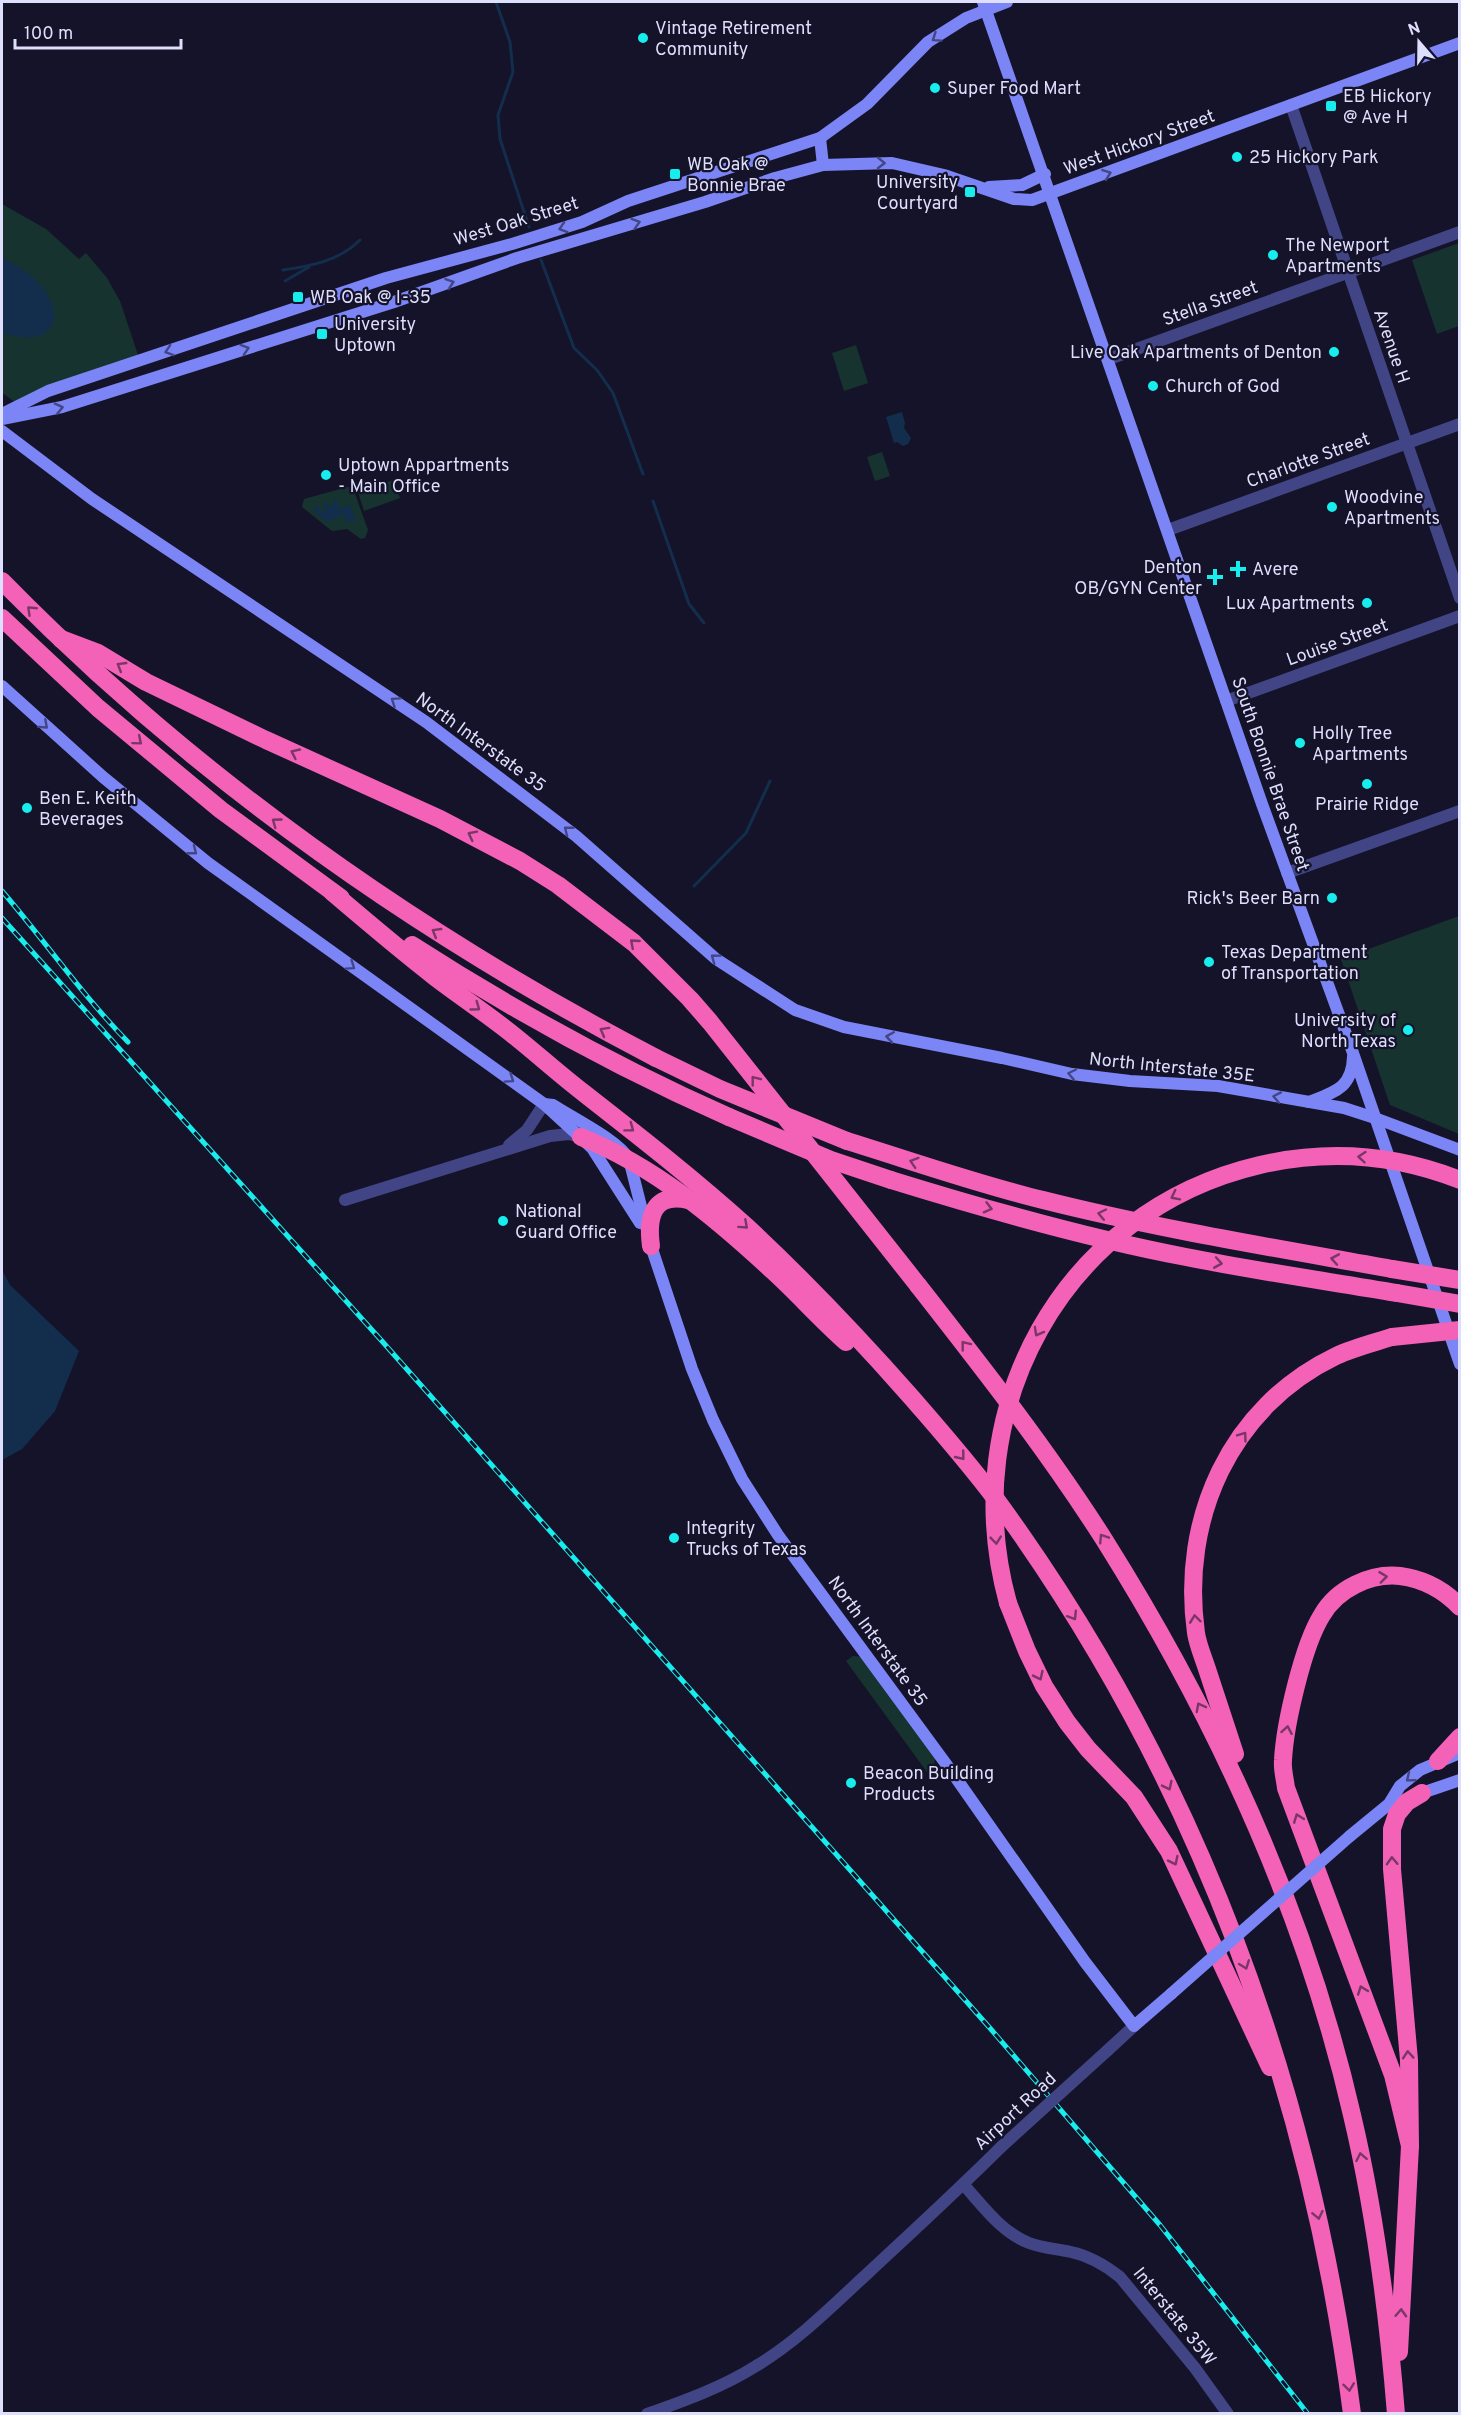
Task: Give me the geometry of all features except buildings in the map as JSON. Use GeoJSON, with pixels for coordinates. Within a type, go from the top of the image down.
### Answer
{"type":"FeatureCollection","features":[{"type":"Feature","properties":{"kind":"highway"},"geometry":{"type":"LineString","coordinates":[[2,581],[61,639],[165,734],[260,810],[429,928],[537,993],[656,1059],[720,1089],[847,1141],[966,1179],[1099,1214],[1176,1230],[1460,1280]]}},
{"type":"Feature","properties":{"kind":"highway"},"geometry":{"type":"LineString","coordinates":[[2,618],[98,708],[213,804],[332,892],[432,974],[508,1031],[700,1185],[799,1277],[853,1333],[924,1412],[1001,1507],[1046,1572],[1117,1688],[1195,1842],[1226,1913],[1254,1988],[1294,2118],[1313,2192],[1334,2292],[1346,2361],[1352,2414]]}},
{"type":"Feature","properties":{"kind":"highway"},"geometry":{"type":"LineString","coordinates":[[61,639],[98,653],[156,686],[480,839],[558,885],[634,943],[661,969],[710,1022],[968,1350],[1055,1467],[1103,1538],[1176,1662],[1229,1762],[1261,1836]]}},
{"type":"Feature","properties":{"kind":"highway"},"geometry":{"type":"LineString","coordinates":[[332,892],[439,963],[530,1017],[632,1073],[831,1160],[891,1180],[1031,1220],[1134,1246],[1261,1271],[1460,1304]]}},
{"type":"Feature","properties":{"kind":"highway"},"geometry":{"type":"LineString","coordinates":[[581,1137],[629,1159],[688,1200],[776,1273],[822,1320],[924,1412]]}},
{"type":"Feature","properties":{"kind":"highway"},"geometry":{"type":"LineString","coordinates":[[1294,2118],[1169,1851],[1134,1797],[1109,1768],[1088,1749],[1067,1722],[1044,1686],[1023,1643],[1008,1603],[999,1564],[993,1506],[1002,1428],[1012,1391],[1036,1335],[1054,1305],[1085,1267],[1117,1234],[1161,1203],[1209,1178],[1241,1169],[1326,1154],[1368,1156],[1427,1167],[1460,1180]]}},
{"type":"Feature","properties":{"kind":"highway"},"geometry":{"type":"LineString","coordinates":[[651,1246],[650,1218],[656,1208],[675,1198],[688,1200]]}},
{"type":"Feature","properties":{"kind":"highway"},"geometry":{"type":"LineString","coordinates":[[1396,2414],[1392,2359],[1380,2272],[1352,2116],[1315,1987],[1261,1836],[1197,1636],[1192,1589],[1193,1565],[1200,1521],[1217,1477],[1245,1432],[1276,1397],[1297,1380],[1336,1356],[1392,1337],[1460,1330]]}},
{"type":"Feature","properties":{"kind":"highway"},"geometry":{"type":"LineString","coordinates":[[1410,2146],[1393,2075],[1286,1788],[1283,1763],[1292,1704],[1313,1632],[1322,1614],[1335,1598],[1360,1582],[1387,1575],[1403,1576],[1446,1593],[1460,1607]]}},
{"type":"Feature","properties":{"kind":"highway"},"geometry":{"type":"LineString","coordinates":[[1438,1761],[1460,1737]]}},
{"type":"Feature","properties":{"kind":"highway"},"geometry":{"type":"LineString","coordinates":[[1396,2414],[1410,2146],[1409,2061],[1392,1869],[1392,1829],[1397,1814],[1407,1802],[1422,1793]]}},
{"type":"Feature","properties":{"kind":"main road","name":"West Oak Street"},"geometry":{"type":"LineString","coordinates":[[2,414],[34,397],[90,378],[381,280],[582,222],[628,201],[820,138],[867,104],[928,42],[985,5],[1007,2]]}},
{"type":"Feature","properties":{"kind":"main road","name":"South Bonnie Brae Street"},"geometry":{"type":"LineString","coordinates":[[985,5],[1226,701],[1353,1053],[1460,1365]]}},
{"type":"Feature","properties":{"kind":"main road","name":"West Hickory Street"},"geometry":{"type":"LineString","coordinates":[[823,165],[892,164],[982,187],[1014,199],[1032,200],[1460,44]]}},
{"type":"Feature","properties":{"kind":"main road"},"geometry":{"type":"LineString","coordinates":[[820,138],[823,165]]}},
{"type":"Feature","properties":{"kind":"main road","name":"West Oak Street"},"geometry":{"type":"LineString","coordinates":[[2,419],[62,407],[96,397],[390,303],[517,258],[823,165]]}},
{"type":"Feature","properties":{"kind":"main road"},"geometry":{"type":"LineString","coordinates":[[982,187],[1022,185],[1045,174]]}},
{"type":"Feature","properties":{"kind":"main road"},"geometry":{"type":"LineString","coordinates":[[90,378],[96,397]]}},
{"type":"Feature","properties":{"kind":"main road","name":"North Interstate 35"},"geometry":{"type":"LineString","coordinates":[[2,431],[92,499],[426,722],[576,836],[716,959],[770,996],[813,1018],[880,1035],[948,1048]]}},
{"type":"Feature","properties":{"kind":"main road","name":"North Interstate 35"},"geometry":{"type":"LineString","coordinates":[[2,686],[103,777],[208,863],[544,1104],[581,1137],[613,1178],[651,1246]]}},
{"type":"Feature","properties":{"kind":"main road","name":"North Interstate 35E"},"geometry":{"type":"LineString","coordinates":[[948,1048],[1081,1076],[1218,1086],[1344,1108],[1460,1150]]}},
{"type":"Feature","properties":{"kind":"main road"},"geometry":{"type":"LineString","coordinates":[[1308,1103],[1343,1087],[1350,1076],[1353,1053]]}},
{"type":"Feature","properties":{"kind":"main road","name":"North Interstate 35"},"geometry":{"type":"LineString","coordinates":[[544,1104],[553,1105],[614,1143],[629,1159],[651,1246],[695,1377],[742,1479],[778,1535],[949,1768],[1084,1962],[1134,2026]]}},
{"type":"Feature","properties":{"kind":"main road","name":"Airport Road"},"geometry":{"type":"LineString","coordinates":[[1134,2026],[1389,1804],[1400,1786],[1420,1770],[1460,1753]]}},
{"type":"Feature","properties":{"kind":"main road","name":"Airport Road"},"geometry":{"type":"LineString","coordinates":[[1389,1804],[1460,1780]]}},
{"type":"Feature","properties":{"kind":"street","name":"Avenue H"},"geometry":{"type":"LineString","coordinates":[[1291,105],[1460,598]]}},
{"type":"Feature","properties":{"kind":"street","name":"Stella Street"},"geometry":{"type":"LineString","coordinates":[[1108,359],[1460,232]]}},
{"type":"Feature","properties":{"kind":"street","name":"Charlotte Street"},"geometry":{"type":"LineString","coordinates":[[1168,530],[1460,424]]}},
{"type":"Feature","properties":{"kind":"street","name":"Louise Street"},"geometry":{"type":"LineString","coordinates":[[1226,701],[1460,616]]}},
{"type":"Feature","properties":{"kind":"street"},"geometry":{"type":"LineString","coordinates":[[1287,873],[1460,811]]}},
{"type":"Feature","properties":{"kind":"street"},"geometry":{"type":"LineString","coordinates":[[497,1151],[521,1135],[544,1104]]}},
{"type":"Feature","properties":{"kind":"street"},"geometry":{"type":"LineString","coordinates":[[345,1200],[497,1151],[560,1134],[581,1137]]}},
{"type":"Feature","properties":{"kind":"street","name":"Airport Road"},"geometry":{"type":"LineString","coordinates":[[647,2414],[698,2395],[757,2366],[826,2312],[1001,2147],[1134,2026]]}},
{"type":"Feature","properties":{"kind":"street","name":"Interstate 35W"},"geometry":{"type":"LineString","coordinates":[[963,2184],[1001,2226],[1018,2238],[1031,2244],[1090,2258],[1106,2266],[1120,2277],[1195,2368],[1228,2414]]}},
{"type":"Feature","properties":{"kind":"green space"},"geometry":{"type":"Polygon","coordinates":[[[2,204],[46,229],[79,259],[86,253],[107,278],[120,301],[140,361],[15,402],[2,393],[2,204]]]}},
{"type":"Feature","properties":{"kind":"green space"},"geometry":{"type":"Polygon","coordinates":[[[1459,243],[1459,326],[1437,334],[1412,260],[1459,243]]]}},
{"type":"Feature","properties":{"kind":"green space"},"geometry":{"type":"Polygon","coordinates":[[[856,345],[868,383],[844,391],[832,353],[856,345]]]}},
{"type":"Feature","properties":{"kind":"green space"},"geometry":{"type":"Polygon","coordinates":[[[882,452],[890,476],[875,481],[867,457],[882,452]]]}},
{"type":"Feature","properties":{"kind":"green space"},"geometry":{"type":"Polygon","coordinates":[[[393,480],[400,498],[364,511],[358,492],[393,480]]]}},
{"type":"Feature","properties":{"kind":"green space"},"geometry":{"type":"Polygon","coordinates":[[[351,487],[354,491],[368,530],[365,538],[361,539],[347,529],[332,531],[302,507],[304,499],[351,487]]]}},
{"type":"Feature","properties":{"kind":"green space","name":"University of North Texas"},"geometry":{"type":"Polygon","coordinates":[[[1460,916],[1459,1134],[1390,1105],[1341,959],[1460,916]]]}},
{"type":"Feature","properties":{"kind":"green space"},"geometry":{"type":"Polygon","coordinates":[[[853,1656],[863,1657],[935,1756],[934,1766],[927,1772],[846,1661],[853,1656]]]}},
{"type":"Feature","properties":{"kind":"water"},"geometry":{"type":"Polygon","coordinates":[[[2,257],[33,277],[48,296],[54,312],[54,320],[51,328],[44,333],[26,338],[2,333],[2,257]]]}},
{"type":"Feature","properties":{"kind":"water"},"geometry":{"type":"Polygon","coordinates":[[[902,412],[904,428],[911,438],[908,444],[903,446],[897,442],[894,443],[886,417],[902,412]]]}},
{"type":"Feature","properties":{"kind":"water"},"geometry":{"type":"Polygon","coordinates":[[[334,499],[338,500],[338,509],[350,505],[356,520],[347,523],[344,514],[328,522],[313,511],[316,506],[324,512],[327,511],[323,504],[325,502],[329,506],[333,504],[334,499]]]}},
{"type":"Feature","properties":{"kind":"water"},"geometry":{"type":"Polygon","coordinates":[[[2,1270],[10,1285],[79,1351],[55,1411],[22,1449],[2,1460],[2,1270]]]}},
{"type":"Feature","properties":{"kind":"waterway"},"geometry":{"type":"LineString","coordinates":[[496,2],[510,42],[513,72],[498,115],[500,139],[529,227]]}},
{"type":"Feature","properties":{"kind":"waterway"},"geometry":{"type":"LineString","coordinates":[[283,270],[334,258],[360,240]]}},
{"type":"Feature","properties":{"kind":"waterway"},"geometry":{"type":"LineString","coordinates":[[541,260],[574,348],[597,370],[613,393],[643,474]]}},
{"type":"Feature","properties":{"kind":"waterway"},"geometry":{"type":"LineString","coordinates":[[285,281],[309,267]]}},
{"type":"Feature","properties":{"kind":"waterway"},"geometry":{"type":"LineString","coordinates":[[653,501],[689,604],[704,623]]}},
{"type":"Feature","properties":{"kind":"waterway"},"geometry":{"type":"LineString","coordinates":[[694,886],[746,833],[770,781]]}},
{"type":"Feature","properties":{"kind":"railway"},"geometry":{"type":"LineString","coordinates":[[2,891],[95,1006],[128,1042]]}},
{"type":"Feature","properties":{"kind":"railway"},"geometry":{"type":"LineString","coordinates":[[2,918],[381,1340],[989,2027],[1160,2225],[1308,2414]]}},
{"type":"Feature","properties":{"kind":"place","name":"Vintage Retirement Community"},"geometry":{"type":"Point","coordinates":[643,38]}},
{"type":"Feature","properties":{"kind":"place","name":"Super Food Mart"},"geometry":{"type":"Point","coordinates":[935,88]}},
{"type":"Feature","properties":{"kind":"place","name":"EB Hickory @ Ave H"},"geometry":{"type":"Point","coordinates":[1331,106]}},
{"type":"Feature","properties":{"kind":"place","name":"25 Hickory Park"},"geometry":{"type":"Point","coordinates":[1237,157]}},
{"type":"Feature","properties":{"kind":"place","name":"WB Oak @ Bonnie Brae"},"geometry":{"type":"Point","coordinates":[675,174]}},
{"type":"Feature","properties":{"kind":"place","name":"University Courtyard"},"geometry":{"type":"Point","coordinates":[970,192]}},
{"type":"Feature","properties":{"kind":"place","name":"The Newport Apartments"},"geometry":{"type":"Point","coordinates":[1273,255]}},
{"type":"Feature","properties":{"kind":"place","name":"WB Oak @ I-35"},"geometry":{"type":"Point","coordinates":[298,297]}},
{"type":"Feature","properties":{"kind":"place","name":"University Uptown"},"geometry":{"type":"Point","coordinates":[322,334]}},
{"type":"Feature","properties":{"kind":"place","name":"Live Oak Apartments of Denton"},"geometry":{"type":"Point","coordinates":[1334,352]}},
{"type":"Feature","properties":{"kind":"place","name":"Church of God"},"geometry":{"type":"Point","coordinates":[1153,386]}},
{"type":"Feature","properties":{"kind":"place","name":"Uptown Appartments - Main Office"},"geometry":{"type":"Point","coordinates":[326,475]}},
{"type":"Feature","properties":{"kind":"place","name":"Woodvine Apartments"},"geometry":{"type":"Point","coordinates":[1332,507]}},
{"type":"Feature","properties":{"kind":"place","name":"Avere"},"geometry":{"type":"Point","coordinates":[1238,569]}},
{"type":"Feature","properties":{"kind":"place","name":"Denton OB/GYN Center"},"geometry":{"type":"Point","coordinates":[1215,577]}},
{"type":"Feature","properties":{"kind":"place","name":"Lux Apartments"},"geometry":{"type":"Point","coordinates":[1367,603]}},
{"type":"Feature","properties":{"kind":"place","name":"Holly Tree Apartments"},"geometry":{"type":"Point","coordinates":[1300,743]}},
{"type":"Feature","properties":{"kind":"place","name":"Prairie Ridge"},"geometry":{"type":"Point","coordinates":[1367,784]}},
{"type":"Feature","properties":{"kind":"place","name":"Ben E. Keith Beverages"},"geometry":{"type":"Point","coordinates":[27,808]}},
{"type":"Feature","properties":{"kind":"place","name":"Rick's Beer Barn"},"geometry":{"type":"Point","coordinates":[1332,898]}},
{"type":"Feature","properties":{"kind":"place","name":"Texas Department of Transportation"},"geometry":{"type":"Point","coordinates":[1209,962]}},
{"type":"Feature","properties":{"kind":"place","name":"University of North Texas"},"geometry":{"type":"Point","coordinates":[1408,1030]}},
{"type":"Feature","properties":{"kind":"place","name":"National Guard Office"},"geometry":{"type":"Point","coordinates":[503,1221]}},
{"type":"Feature","properties":{"kind":"place","name":"Integrity Trucks of Texas"},"geometry":{"type":"Point","coordinates":[674,1538]}},
{"type":"Feature","properties":{"kind":"place","name":"Beacon Building Products"},"geometry":{"type":"Point","coordinates":[851,1783]}}]}
